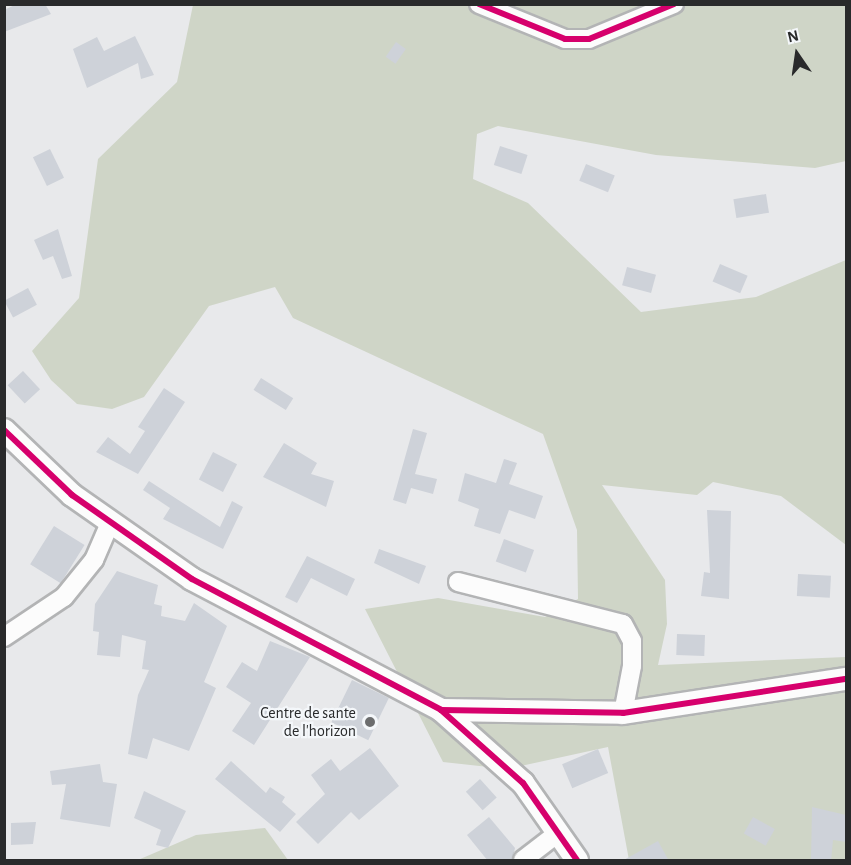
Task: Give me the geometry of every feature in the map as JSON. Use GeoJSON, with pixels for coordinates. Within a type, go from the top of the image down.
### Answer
{"type":"FeatureCollection","features":[{"type":"Feature","properties":{"kind":"street"},"geometry":{"type":"LineString","coordinates":[[479,4],[565,39],[589,39],[674,4]]}},
{"type":"Feature","properties":{"kind":"street"},"geometry":{"type":"LineString","coordinates":[[4,430],[64,488],[111,524],[250,612],[441,710],[523,783],[578,861]]}},
{"type":"Feature","properties":{"kind":"street"},"geometry":{"type":"LineString","coordinates":[[4,637],[64,597],[94,560],[111,524]]}},
{"type":"Feature","properties":{"kind":"street"},"geometry":{"type":"LineString","coordinates":[[458,582],[623,624],[632,641],[632,666],[623,713]]}},
{"type":"Feature","properties":{"kind":"street"},"geometry":{"type":"LineString","coordinates":[[441,710],[623,713],[846,679]]}},
{"type":"Feature","properties":{"kind":"street"},"geometry":{"type":"LineString","coordinates":[[524,861],[558,833]]}},
{"type":"Feature","properties":{"kind":"shaded area"},"geometry":{"type":"Polygon","coordinates":[[[193,5],[846,5],[846,161],[815,168],[656,155],[498,126],[477,134],[473,179],[528,203],[641,312],[756,297],[846,260],[846,545],[781,496],[713,482],[697,495],[602,485],[665,580],[667,624],[658,665],[846,657],[846,860],[629,860],[608,747],[507,769],[443,762],[365,609],[438,598],[545,617],[578,599],[577,530],[543,434],[293,318],[275,287],[209,306],[144,397],[112,409],[77,404],[51,380],[32,351],[79,298],[98,159],[177,82],[193,5]]]}},
{"type":"Feature","properties":{"kind":"shaded area"},"geometry":{"type":"Polygon","coordinates":[[[265,828],[288,860],[138,860],[196,835],[265,828]]]}},
{"type":"Feature","properties":{"kind":"building"},"geometry":{"type":"Polygon","coordinates":[[[17,4],[45,4],[51,14],[4,32],[4,10],[17,4]]]}},
{"type":"Feature","properties":{"kind":"building"},"geometry":{"type":"Polygon","coordinates":[[[135,36],[154,75],[141,79],[138,63],[87,88],[73,49],[97,37],[104,51],[135,36]]]}},
{"type":"Feature","properties":{"kind":"building"},"geometry":{"type":"Polygon","coordinates":[[[396,42],[406,49],[396,64],[386,57],[396,42]]]}},
{"type":"Feature","properties":{"kind":"building"},"geometry":{"type":"Polygon","coordinates":[[[500,146],[528,155],[521,174],[494,165],[500,146]]]}},
{"type":"Feature","properties":{"kind":"building"},"geometry":{"type":"Polygon","coordinates":[[[50,149],[64,178],[47,186],[33,157],[50,149]]]}},
{"type":"Feature","properties":{"kind":"building"},"geometry":{"type":"Polygon","coordinates":[[[586,164],[615,176],[608,192],[579,181],[586,164]]]}},
{"type":"Feature","properties":{"kind":"building"},"geometry":{"type":"Polygon","coordinates":[[[766,194],[769,213],[736,218],[733,199],[766,194]]]}},
{"type":"Feature","properties":{"kind":"building"},"geometry":{"type":"Polygon","coordinates":[[[58,229],[72,276],[62,279],[53,256],[43,260],[34,240],[58,229]]]}},
{"type":"Feature","properties":{"kind":"building"},"geometry":{"type":"Polygon","coordinates":[[[720,264],[748,276],[740,293],[713,281],[720,264]]]}},
{"type":"Feature","properties":{"kind":"building"},"geometry":{"type":"Polygon","coordinates":[[[627,267],[656,275],[651,293],[622,285],[627,267]]]}},
{"type":"Feature","properties":{"kind":"building"},"geometry":{"type":"Polygon","coordinates":[[[28,288],[37,305],[13,317],[4,301],[28,288]]]}},
{"type":"Feature","properties":{"kind":"building"},"geometry":{"type":"Polygon","coordinates":[[[23,371],[40,389],[25,404],[8,385],[23,371]]]}},
{"type":"Feature","properties":{"kind":"building"},"geometry":{"type":"Polygon","coordinates":[[[261,378],[293,398],[286,410],[254,390],[261,378]]]}},
{"type":"Feature","properties":{"kind":"building"},"geometry":{"type":"Polygon","coordinates":[[[164,388],[185,402],[138,474],[96,452],[108,437],[130,454],[145,431],[138,427],[164,388]]]}},
{"type":"Feature","properties":{"kind":"building"},"geometry":{"type":"Polygon","coordinates":[[[413,429],[427,433],[415,474],[437,479],[433,494],[411,488],[406,504],[393,500],[413,429]]]}},
{"type":"Feature","properties":{"kind":"building"},"geometry":{"type":"Polygon","coordinates":[[[284,443],[317,463],[311,474],[334,481],[326,507],[263,477],[284,443]]]}},
{"type":"Feature","properties":{"kind":"building"},"geometry":{"type":"Polygon","coordinates":[[[213,452],[237,464],[223,492],[199,480],[213,452]]]}},
{"type":"Feature","properties":{"kind":"building"},"geometry":{"type":"Polygon","coordinates":[[[504,459],[517,463],[509,484],[543,496],[535,519],[509,510],[500,534],[474,526],[479,509],[458,501],[465,473],[496,483],[504,459]]]}},
{"type":"Feature","properties":{"kind":"building"},"geometry":{"type":"Polygon","coordinates":[[[149,481],[220,527],[232,501],[243,507],[223,549],[163,519],[170,508],[143,490],[149,481]]]}},
{"type":"Feature","properties":{"kind":"building"},"geometry":{"type":"Polygon","coordinates":[[[707,510],[731,511],[729,599],[701,596],[704,572],[710,573],[707,510]]]}},
{"type":"Feature","properties":{"kind":"building"},"geometry":{"type":"Polygon","coordinates":[[[54,526],[85,545],[61,583],[30,564],[54,526]]]}},
{"type":"Feature","properties":{"kind":"building"},"geometry":{"type":"Polygon","coordinates":[[[504,539],[534,550],[526,572],[496,562],[504,539]]]}},
{"type":"Feature","properties":{"kind":"building"},"geometry":{"type":"Polygon","coordinates":[[[379,549],[426,566],[419,584],[374,563],[379,549]]]}},
{"type":"Feature","properties":{"kind":"building"},"geometry":{"type":"Polygon","coordinates":[[[307,556],[355,579],[347,596],[311,578],[297,603],[285,597],[307,556]]]}},
{"type":"Feature","properties":{"kind":"building"},"geometry":{"type":"Polygon","coordinates":[[[117,571],[158,585],[154,604],[162,606],[161,616],[185,621],[194,603],[227,626],[204,682],[216,688],[189,751],[153,738],[147,759],[128,754],[138,695],[149,670],[142,669],[146,641],[122,635],[120,657],[97,655],[99,632],[93,631],[95,604],[117,571]]]}},
{"type":"Feature","properties":{"kind":"building"},"geometry":{"type":"Polygon","coordinates":[[[798,574],[831,576],[830,598],[797,596],[798,574]]]}},
{"type":"Feature","properties":{"kind":"building"},"geometry":{"type":"Polygon","coordinates":[[[677,634],[705,635],[704,656],[676,655],[677,634]]]}},
{"type":"Feature","properties":{"kind":"building"},"geometry":{"type":"Polygon","coordinates":[[[270,641],[310,657],[254,745],[232,731],[251,703],[226,687],[242,662],[257,671],[270,641]]]}},
{"type":"Feature","properties":{"kind":"building"},"geometry":{"type":"Polygon","coordinates":[[[352,680],[389,698],[368,740],[331,722],[352,680]]]}},
{"type":"Feature","properties":{"kind":"building"},"geometry":{"type":"Polygon","coordinates":[[[370,748],[399,786],[359,820],[351,812],[318,844],[296,822],[325,794],[311,775],[331,759],[340,771],[370,748]]]}},
{"type":"Feature","properties":{"kind":"building"},"geometry":{"type":"Polygon","coordinates":[[[598,749],[608,773],[572,788],[562,764],[598,749]]]}},
{"type":"Feature","properties":{"kind":"building"},"geometry":{"type":"Polygon","coordinates":[[[231,761],[266,793],[270,787],[285,797],[282,802],[296,814],[280,832],[215,779],[231,761]]]}},
{"type":"Feature","properties":{"kind":"building"},"geometry":{"type":"Polygon","coordinates":[[[100,764],[103,782],[117,784],[110,827],[60,819],[66,784],[52,785],[50,771],[100,764]]]}},
{"type":"Feature","properties":{"kind":"building"},"geometry":{"type":"Polygon","coordinates":[[[480,779],[497,798],[483,810],[466,792],[480,779]]]}},
{"type":"Feature","properties":{"kind":"building"},"geometry":{"type":"Polygon","coordinates":[[[144,791],[186,811],[168,848],[156,845],[161,830],[134,818],[144,791]]]}},
{"type":"Feature","properties":{"kind":"building"},"geometry":{"type":"Polygon","coordinates":[[[812,807],[846,815],[846,842],[833,840],[831,861],[811,861],[812,807]]]}},
{"type":"Feature","properties":{"kind":"building"},"geometry":{"type":"Polygon","coordinates":[[[489,817],[515,848],[512,861],[488,861],[467,835],[489,817]]]}},
{"type":"Feature","properties":{"kind":"building"},"geometry":{"type":"Polygon","coordinates":[[[753,817],[775,829],[766,846],[744,834],[753,817]]]}},
{"type":"Feature","properties":{"kind":"building"},"geometry":{"type":"Polygon","coordinates":[[[36,822],[33,844],[11,845],[11,823],[36,822]]]}},
{"type":"Feature","properties":{"kind":"building"},"geometry":{"type":"Polygon","coordinates":[[[658,841],[669,861],[622,861],[658,841]]]}},
{"type":"Feature","properties":{"kind":"cycle path"},"geometry":{"type":"LineString","coordinates":[[479,4],[565,39],[589,39],[674,4]]}},
{"type":"Feature","properties":{"kind":"cycle path"},"geometry":{"type":"LineString","coordinates":[[4,430],[72,495],[192,579],[441,710],[523,783],[577,860]]}},
{"type":"Feature","properties":{"kind":"cycle path"},"geometry":{"type":"LineString","coordinates":[[441,710],[623,713],[846,679]]}},
{"type":"Feature","properties":{"kind":"place","name":"Centre de sante de l'horizon"},"geometry":{"type":"Point","coordinates":[370,722]}}]}
